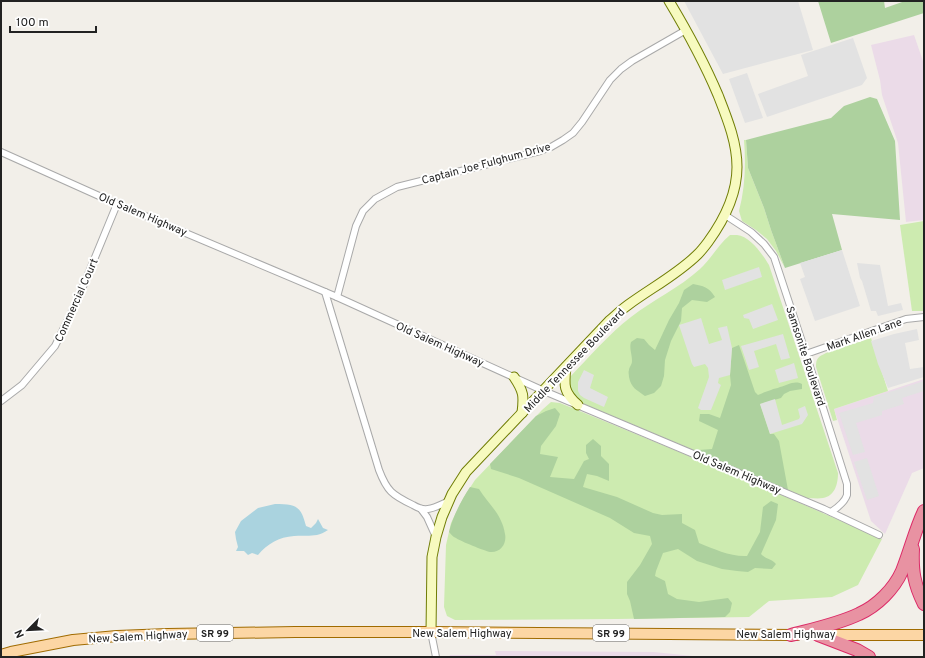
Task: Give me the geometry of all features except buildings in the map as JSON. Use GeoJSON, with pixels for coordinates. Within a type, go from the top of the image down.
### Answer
{"type":"FeatureCollection","features":[{"type":"Feature","properties":{"kind":"highway"},"geometry":{"type":"LineString","coordinates":[[791,634],[845,620],[860,614],[876,603],[890,590],[901,572],[924,510]]}},
{"type":"Feature","properties":{"kind":"highway"},"geometry":{"type":"LineString","coordinates":[[914,538],[912,562],[914,581],[924,604]]}},
{"type":"Feature","properties":{"kind":"highway"},"geometry":{"type":"LineString","coordinates":[[818,635],[857,650],[869,657]]}},
{"type":"Feature","properties":{"kind":"main road","name":"Middle Tennessee Boulevard"},"geometry":{"type":"LineString","coordinates":[[431,632],[432,557],[436,537],[442,517],[452,494],[466,472],[609,321],[626,306],[684,267],[700,252],[716,231],[734,192],[737,168],[734,142],[726,114],[708,71],[669,1]]}},
{"type":"Feature","properties":{"kind":"main road"},"geometry":{"type":"LineString","coordinates":[[566,367],[564,382],[565,389],[568,395],[578,405]]}},
{"type":"Feature","properties":{"kind":"main road"},"geometry":{"type":"LineString","coordinates":[[514,377],[523,394],[522,413]]}},
{"type":"Feature","properties":{"kind":"main road","name":"New Salem Highway"},"geometry":{"type":"LineString","coordinates":[[1,655],[73,640],[117,636],[168,634],[431,632],[924,635]]}},
{"type":"Feature","properties":{"kind":"street","name":"Captain Joe Fulghum Drive"},"geometry":{"type":"LineString","coordinates":[[337,297],[356,226],[365,209],[375,199],[397,187],[551,147],[573,133],[610,80],[621,69],[632,61],[686,30]]}},
{"type":"Feature","properties":{"kind":"street","name":"Old Salem Highway"},"geometry":{"type":"LineString","coordinates":[[1,152],[117,204],[337,297],[544,391],[831,512],[879,535]]}},
{"type":"Feature","properties":{"kind":"street","name":"Commercial Court"},"geometry":{"type":"LineString","coordinates":[[1,400],[22,386],[55,346],[76,301],[117,204]]}},
{"type":"Feature","properties":{"kind":"street","name":"Samsonite Boulevard"},"geometry":{"type":"LineString","coordinates":[[725,214],[751,232],[764,244],[774,257],[847,484],[847,495],[831,512]]}},
{"type":"Feature","properties":{"kind":"street"},"geometry":{"type":"LineString","coordinates":[[325,292],[384,483],[392,493],[400,499],[421,509],[427,516],[436,537]]}},
{"type":"Feature","properties":{"kind":"street","name":"Mark Allen Lane"},"geometry":{"type":"LineString","coordinates":[[806,354],[906,319],[924,317]]}},
{"type":"Feature","properties":{"kind":"street"},"geometry":{"type":"LineString","coordinates":[[421,509],[428,509],[449,501]]}},
{"type":"Feature","properties":{"kind":"street"},"geometry":{"type":"LineString","coordinates":[[431,632],[436,657]]}},
{"type":"Feature","properties":{"kind":"shaded area"},"geometry":{"type":"Polygon","coordinates":[[[684,1],[798,1],[813,50],[723,74],[684,1]]]}},
{"type":"Feature","properties":{"kind":"shaded area"},"geometry":{"type":"Polygon","coordinates":[[[914,35],[924,64],[924,220],[906,222],[898,143],[882,95],[880,80],[871,45],[914,35]]]}},
{"type":"Feature","properties":{"kind":"shaded area"},"geometry":{"type":"Polygon","coordinates":[[[853,38],[867,78],[862,85],[767,117],[758,94],[808,76],[801,55],[853,38]]]}},
{"type":"Feature","properties":{"kind":"shaded area"},"geometry":{"type":"Polygon","coordinates":[[[747,73],[763,118],[745,123],[729,79],[747,73]]]}},
{"type":"Feature","properties":{"kind":"shaded area"},"geometry":{"type":"Polygon","coordinates":[[[842,250],[860,306],[815,321],[800,279],[805,277],[800,263],[842,250]]]}},
{"type":"Feature","properties":{"kind":"shaded area"},"geometry":{"type":"Polygon","coordinates":[[[857,263],[880,265],[888,306],[901,303],[903,310],[878,316],[876,311],[871,311],[860,278],[857,263]]]}},
{"type":"Feature","properties":{"kind":"shaded area"},"geometry":{"type":"Polygon","coordinates":[[[759,267],[762,277],[725,290],[722,280],[759,267]]]}},
{"type":"Feature","properties":{"kind":"shaded area"},"geometry":{"type":"Polygon","coordinates":[[[772,304],[778,320],[753,329],[749,319],[744,318],[743,315],[772,304]]]}},
{"type":"Feature","properties":{"kind":"shaded area"},"geometry":{"type":"Polygon","coordinates":[[[701,318],[709,344],[722,340],[718,328],[727,326],[732,348],[730,375],[719,378],[718,383],[721,385],[711,410],[701,410],[698,408],[709,377],[708,368],[705,364],[694,367],[679,325],[701,318]]]}},
{"type":"Feature","properties":{"kind":"shaded area"},"geometry":{"type":"Polygon","coordinates":[[[917,329],[919,340],[905,343],[910,369],[924,367],[924,377],[888,388],[878,364],[871,341],[917,329]]]}},
{"type":"Feature","properties":{"kind":"shaded area"},"geometry":{"type":"Polygon","coordinates":[[[783,334],[790,358],[781,360],[776,344],[754,351],[759,367],[749,370],[741,346],[783,334]]]}},
{"type":"Feature","properties":{"kind":"shaded area"},"geometry":{"type":"Polygon","coordinates":[[[794,363],[798,378],[779,383],[775,370],[794,363]]]}},
{"type":"Feature","properties":{"kind":"shaded area"},"geometry":{"type":"Polygon","coordinates":[[[584,370],[594,375],[590,388],[608,397],[604,407],[580,395],[578,391],[578,382],[584,370]]]}},
{"type":"Feature","properties":{"kind":"shaded area"},"geometry":{"type":"Polygon","coordinates":[[[924,379],[924,468],[912,473],[885,534],[871,521],[834,409],[924,379]]]}},
{"type":"Feature","properties":{"kind":"shaded area"},"geometry":{"type":"Polygon","coordinates":[[[924,381],[924,391],[902,398],[904,404],[882,411],[882,415],[856,423],[865,452],[853,455],[839,413],[873,403],[874,397],[924,381]]]}},
{"type":"Feature","properties":{"kind":"shaded area"},"geometry":{"type":"Polygon","coordinates":[[[775,399],[782,425],[799,419],[798,409],[805,406],[808,415],[802,424],[770,434],[760,404],[775,399]]]}},
{"type":"Feature","properties":{"kind":"shaded area"},"geometry":{"type":"Polygon","coordinates":[[[867,458],[879,496],[867,500],[854,462],[867,458]]]}},
{"type":"Feature","properties":{"kind":"shaded area"},"geometry":{"type":"Polygon","coordinates":[[[495,651],[654,652],[702,657],[449,657],[450,655],[496,655],[495,651]]]}},
{"type":"Feature","properties":{"kind":"green space"},"geometry":{"type":"Polygon","coordinates":[[[818,1],[884,1],[885,8],[905,1],[924,1],[924,13],[831,43],[818,1]]]}},
{"type":"Feature","properties":{"kind":"green space"},"geometry":{"type":"Polygon","coordinates":[[[870,97],[877,99],[895,141],[900,220],[832,214],[842,250],[785,268],[748,168],[746,140],[831,118],[844,106],[870,97]]]}},
{"type":"Feature","properties":{"kind":"green space"},"geometry":{"type":"Polygon","coordinates":[[[744,140],[746,140],[748,168],[785,268],[776,251],[767,239],[742,221],[739,211],[743,194],[745,158],[744,140]]]}},
{"type":"Feature","properties":{"kind":"green space"},"geometry":{"type":"Polygon","coordinates":[[[924,221],[924,311],[912,311],[900,225],[924,221]]]}},
{"type":"Feature","properties":{"kind":"green space"},"geometry":{"type":"Polygon","coordinates":[[[730,235],[742,236],[751,242],[760,251],[769,265],[838,473],[835,489],[827,497],[807,498],[584,404],[571,394],[569,387],[570,377],[607,338],[631,317],[692,276],[704,265],[730,235]]]}},
{"type":"Feature","properties":{"kind":"green space"},"geometry":{"type":"Polygon","coordinates":[[[693,284],[706,288],[715,297],[707,302],[692,300],[682,308],[681,321],[671,341],[665,360],[664,376],[661,386],[654,393],[645,396],[631,384],[630,381],[629,368],[632,364],[630,347],[631,342],[637,338],[644,339],[655,350],[684,290],[693,284]]]}},
{"type":"Feature","properties":{"kind":"green space"},"geometry":{"type":"Polygon","coordinates":[[[871,338],[888,391],[834,409],[837,420],[833,421],[816,367],[816,362],[819,357],[826,353],[871,338]]]}},
{"type":"Feature","properties":{"kind":"green space"},"geometry":{"type":"Polygon","coordinates":[[[739,345],[755,392],[758,395],[791,383],[796,382],[802,384],[802,389],[790,391],[784,394],[781,398],[760,404],[770,434],[774,434],[779,441],[788,490],[698,452],[699,450],[712,449],[718,430],[699,421],[700,414],[709,414],[720,418],[731,385],[730,375],[732,348],[739,345]]]}},
{"type":"Feature","properties":{"kind":"green space"},"geometry":{"type":"Polygon","coordinates":[[[551,402],[560,403],[641,436],[882,539],[858,585],[832,597],[769,601],[749,617],[455,620],[447,616],[444,607],[446,545],[451,523],[464,497],[475,480],[551,402]]]}},
{"type":"Feature","properties":{"kind":"green space"},"geometry":{"type":"Polygon","coordinates":[[[555,408],[560,414],[556,426],[541,446],[540,454],[558,457],[550,477],[574,479],[584,461],[589,459],[586,453],[586,445],[593,439],[601,446],[601,456],[609,464],[609,481],[587,474],[583,487],[617,497],[653,513],[662,515],[682,514],[682,523],[695,530],[699,543],[723,552],[741,556],[747,556],[760,532],[763,507],[771,501],[778,504],[776,520],[761,554],[776,564],[772,569],[755,568],[748,572],[737,571],[722,569],[697,561],[678,549],[663,553],[655,576],[665,581],[668,594],[677,599],[699,602],[728,598],[732,603],[730,612],[725,617],[634,619],[627,594],[627,582],[640,565],[652,544],[650,536],[634,533],[610,518],[519,478],[491,469],[490,464],[536,416],[555,408]]]}},
{"type":"Feature","properties":{"kind":"green space"},"geometry":{"type":"Polygon","coordinates":[[[470,487],[479,489],[495,510],[501,521],[505,534],[505,541],[502,547],[497,551],[490,552],[478,548],[455,538],[449,532],[463,498],[470,487]]]}},
{"type":"Feature","properties":{"kind":"water"},"geometry":{"type":"Polygon","coordinates":[[[275,504],[293,506],[300,510],[306,526],[311,528],[318,519],[323,528],[328,530],[324,533],[312,536],[294,536],[278,540],[269,544],[258,555],[252,553],[248,555],[244,551],[236,551],[238,547],[235,532],[241,521],[258,508],[275,504]]]}}]}
